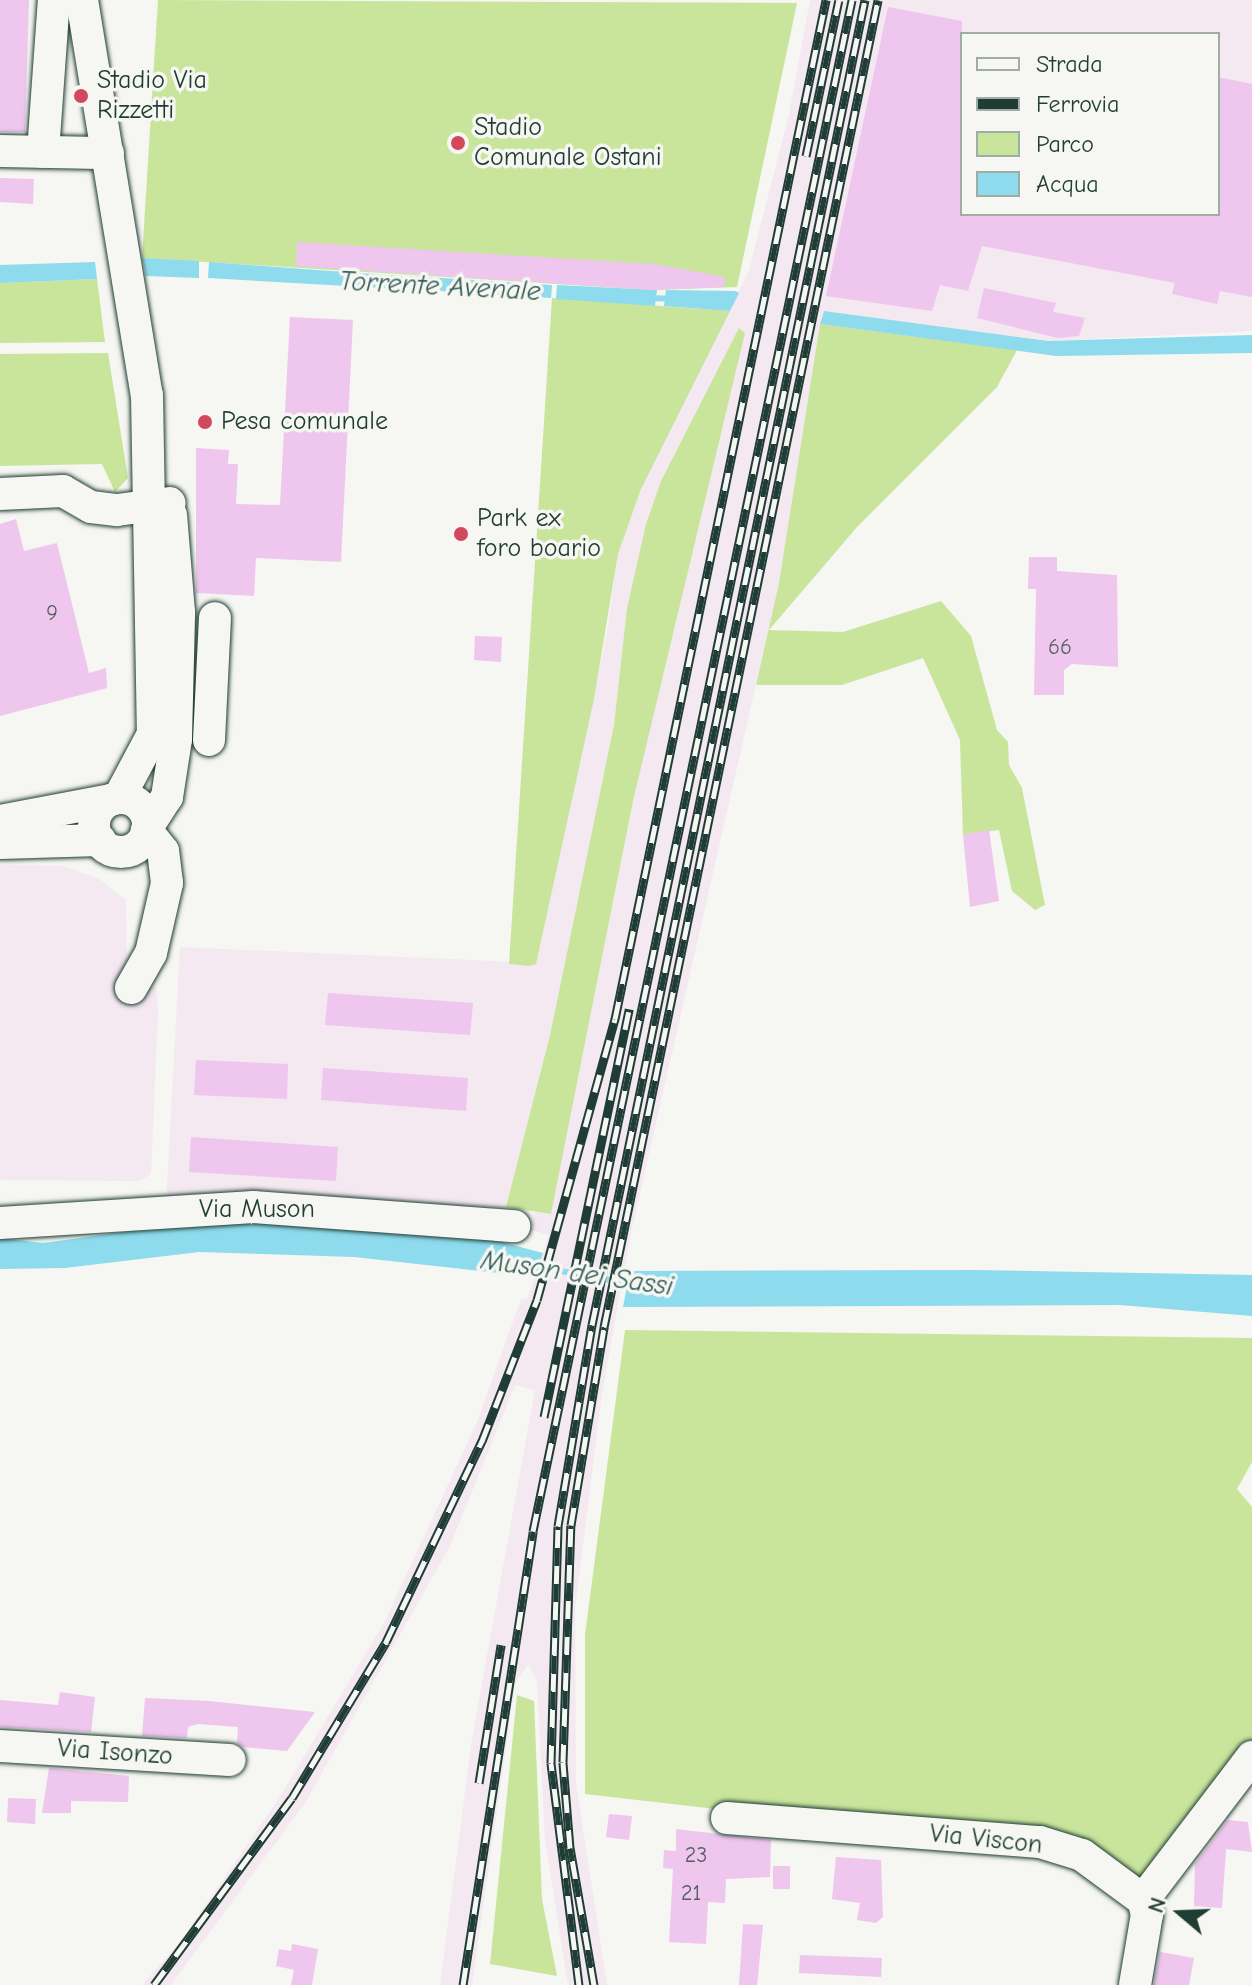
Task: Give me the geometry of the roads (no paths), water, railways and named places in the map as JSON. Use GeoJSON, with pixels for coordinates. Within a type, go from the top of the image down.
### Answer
{"type":"FeatureCollection","features":[{"type":"Feature","properties":{"kind":"street"},"geometry":{"type":"LineString","coordinates":[[43,152],[54,0]]}},
{"type":"Feature","properties":{"kind":"street"},"geometry":{"type":"LineString","coordinates":[[0,843],[139,844],[162,809],[172,777],[178,678],[161,504],[147,395],[82,0]]}},
{"type":"Feature","properties":{"kind":"street"},"geometry":{"type":"LineString","coordinates":[[0,151],[108,153]]}},
{"type":"Feature","properties":{"kind":"street"},"geometry":{"type":"LineString","coordinates":[[0,494],[63,491],[91,507],[161,504]]}},
{"type":"Feature","properties":{"kind":"street"},"geometry":{"type":"LineString","coordinates":[[145,759],[153,734],[154,626],[161,504]]}},
{"type":"Feature","properties":{"kind":"street"},"geometry":{"type":"LineString","coordinates":[[209,740],[215,618]]}},
{"type":"Feature","properties":{"kind":"street"},"geometry":{"type":"LineString","coordinates":[[154,626],[165,641],[167,670],[178,678],[212,680]]}},
{"type":"Feature","properties":{"kind":"street"},"geometry":{"type":"LineString","coordinates":[[157,909],[139,868],[111,846],[96,816],[115,799],[145,759],[160,746],[167,685],[178,678]]}},
{"type":"Feature","properties":{"kind":"street"},"geometry":{"type":"LineString","coordinates":[[0,821],[115,799],[141,806],[148,829],[163,851],[167,883],[157,909],[151,953],[131,988]]}},
{"type":"Feature","properties":{"kind":"street","name":"Via Muson"},"geometry":{"type":"LineString","coordinates":[[0,1223],[253,1207],[514,1226]]}},
{"type":"Feature","properties":{"kind":"street","name":"Via Isonzo"},"geometry":{"type":"LineString","coordinates":[[0,1746],[230,1760]]}},
{"type":"Feature","properties":{"kind":"street"},"geometry":{"type":"LineString","coordinates":[[1135,1985],[1147,1914],[1143,1900],[1252,1757]]}},
{"type":"Feature","properties":{"kind":"street","name":"Via Viscon"},"geometry":{"type":"LineString","coordinates":[[727,1818],[1040,1842],[1082,1855],[1143,1900]]}},
{"type":"Feature","properties":{"kind":"water"},"geometry":{"type":"Polygon","coordinates":[[[142,258],[199,261],[199,278],[146,276],[142,258]]]}},
{"type":"Feature","properties":{"kind":"water"},"geometry":{"type":"Polygon","coordinates":[[[95,262],[97,279],[0,283],[0,265],[95,262]]]}},
{"type":"Feature","properties":{"kind":"water"},"geometry":{"type":"Polygon","coordinates":[[[209,262],[402,276],[400,289],[208,278],[209,262]]]}},
{"type":"Feature","properties":{"kind":"water"},"geometry":{"type":"Polygon","coordinates":[[[409,276],[552,285],[551,298],[409,289],[409,276]]]}},
{"type":"Feature","properties":{"kind":"water"},"geometry":{"type":"Polygon","coordinates":[[[557,285],[657,290],[655,306],[556,299],[557,285]]]}},
{"type":"Feature","properties":{"kind":"water"},"geometry":{"type":"Polygon","coordinates":[[[666,290],[739,293],[730,311],[664,306],[666,290]]]}},
{"type":"Feature","properties":{"kind":"water"},"geometry":{"type":"Polygon","coordinates":[[[824,311],[1048,341],[1252,335],[1252,353],[1056,356],[820,324],[824,311]]]}},
{"type":"Feature","properties":{"kind":"water"},"geometry":{"type":"Polygon","coordinates":[[[212,1220],[487,1238],[543,1253],[535,1277],[354,1257],[199,1252],[65,1268],[0,1269],[0,1238],[43,1243],[212,1220]]]}},
{"type":"Feature","properties":{"kind":"water"},"geometry":{"type":"Polygon","coordinates":[[[976,1270],[1252,1275],[1252,1316],[1120,1305],[623,1307],[630,1271],[976,1270]]]}},
{"type":"Feature","properties":{"kind":"waterway","name":"Torrente Avenale"},"geometry":{"type":"LineString","coordinates":[[392,282],[417,283]]}},
{"type":"Feature","properties":{"kind":"waterway","name":"Torrente Avenale"},"geometry":{"type":"LineString","coordinates":[[648,298],[672,299]]}},
{"type":"Feature","properties":{"kind":"waterway","name":"Muson dei Sassi"},"geometry":{"type":"LineString","coordinates":[[533,1266],[632,1284]]}},
{"type":"Feature","properties":{"kind":"railway"},"geometry":{"type":"LineString","coordinates":[[154,1985],[292,1798],[386,1642],[482,1441],[537,1300],[615,1019],[826,0]]}},
{"type":"Feature","properties":{"kind":"railway"},"geometry":{"type":"LineString","coordinates":[[806,156],[839,0]]}},
{"type":"Feature","properties":{"kind":"railway"},"geometry":{"type":"LineString","coordinates":[[463,1985],[533,1531],[852,0]]}},
{"type":"Feature","properties":{"kind":"railway"},"geometry":{"type":"LineString","coordinates":[[579,1985],[551,1763],[558,1526],[592,1325],[865,0]]}},
{"type":"Feature","properties":{"kind":"railway"},"geometry":{"type":"LineString","coordinates":[[594,1985],[570,1848],[563,1762],[571,1525],[604,1327],[878,0]]}},
{"type":"Feature","properties":{"kind":"railway"},"geometry":{"type":"LineString","coordinates":[[544,1417],[629,1009]]}},
{"type":"Feature","properties":{"kind":"railway"},"geometry":{"type":"LineString","coordinates":[[479,1783],[501,1645]]}},
{"type":"Feature","properties":{"kind":"place","name":"Stadio Via Rizzetti"},"geometry":{"type":"Point","coordinates":[81,96]}},
{"type":"Feature","properties":{"kind":"place","name":"Stadio Comunale Ostani"},"geometry":{"type":"Point","coordinates":[458,143]}},
{"type":"Feature","properties":{"kind":"place","name":"Pesa comunale"},"geometry":{"type":"Point","coordinates":[205,422]}},
{"type":"Feature","properties":{"kind":"place","name":"Park ex foro boario"},"geometry":{"type":"Point","coordinates":[461,534]}}]}
